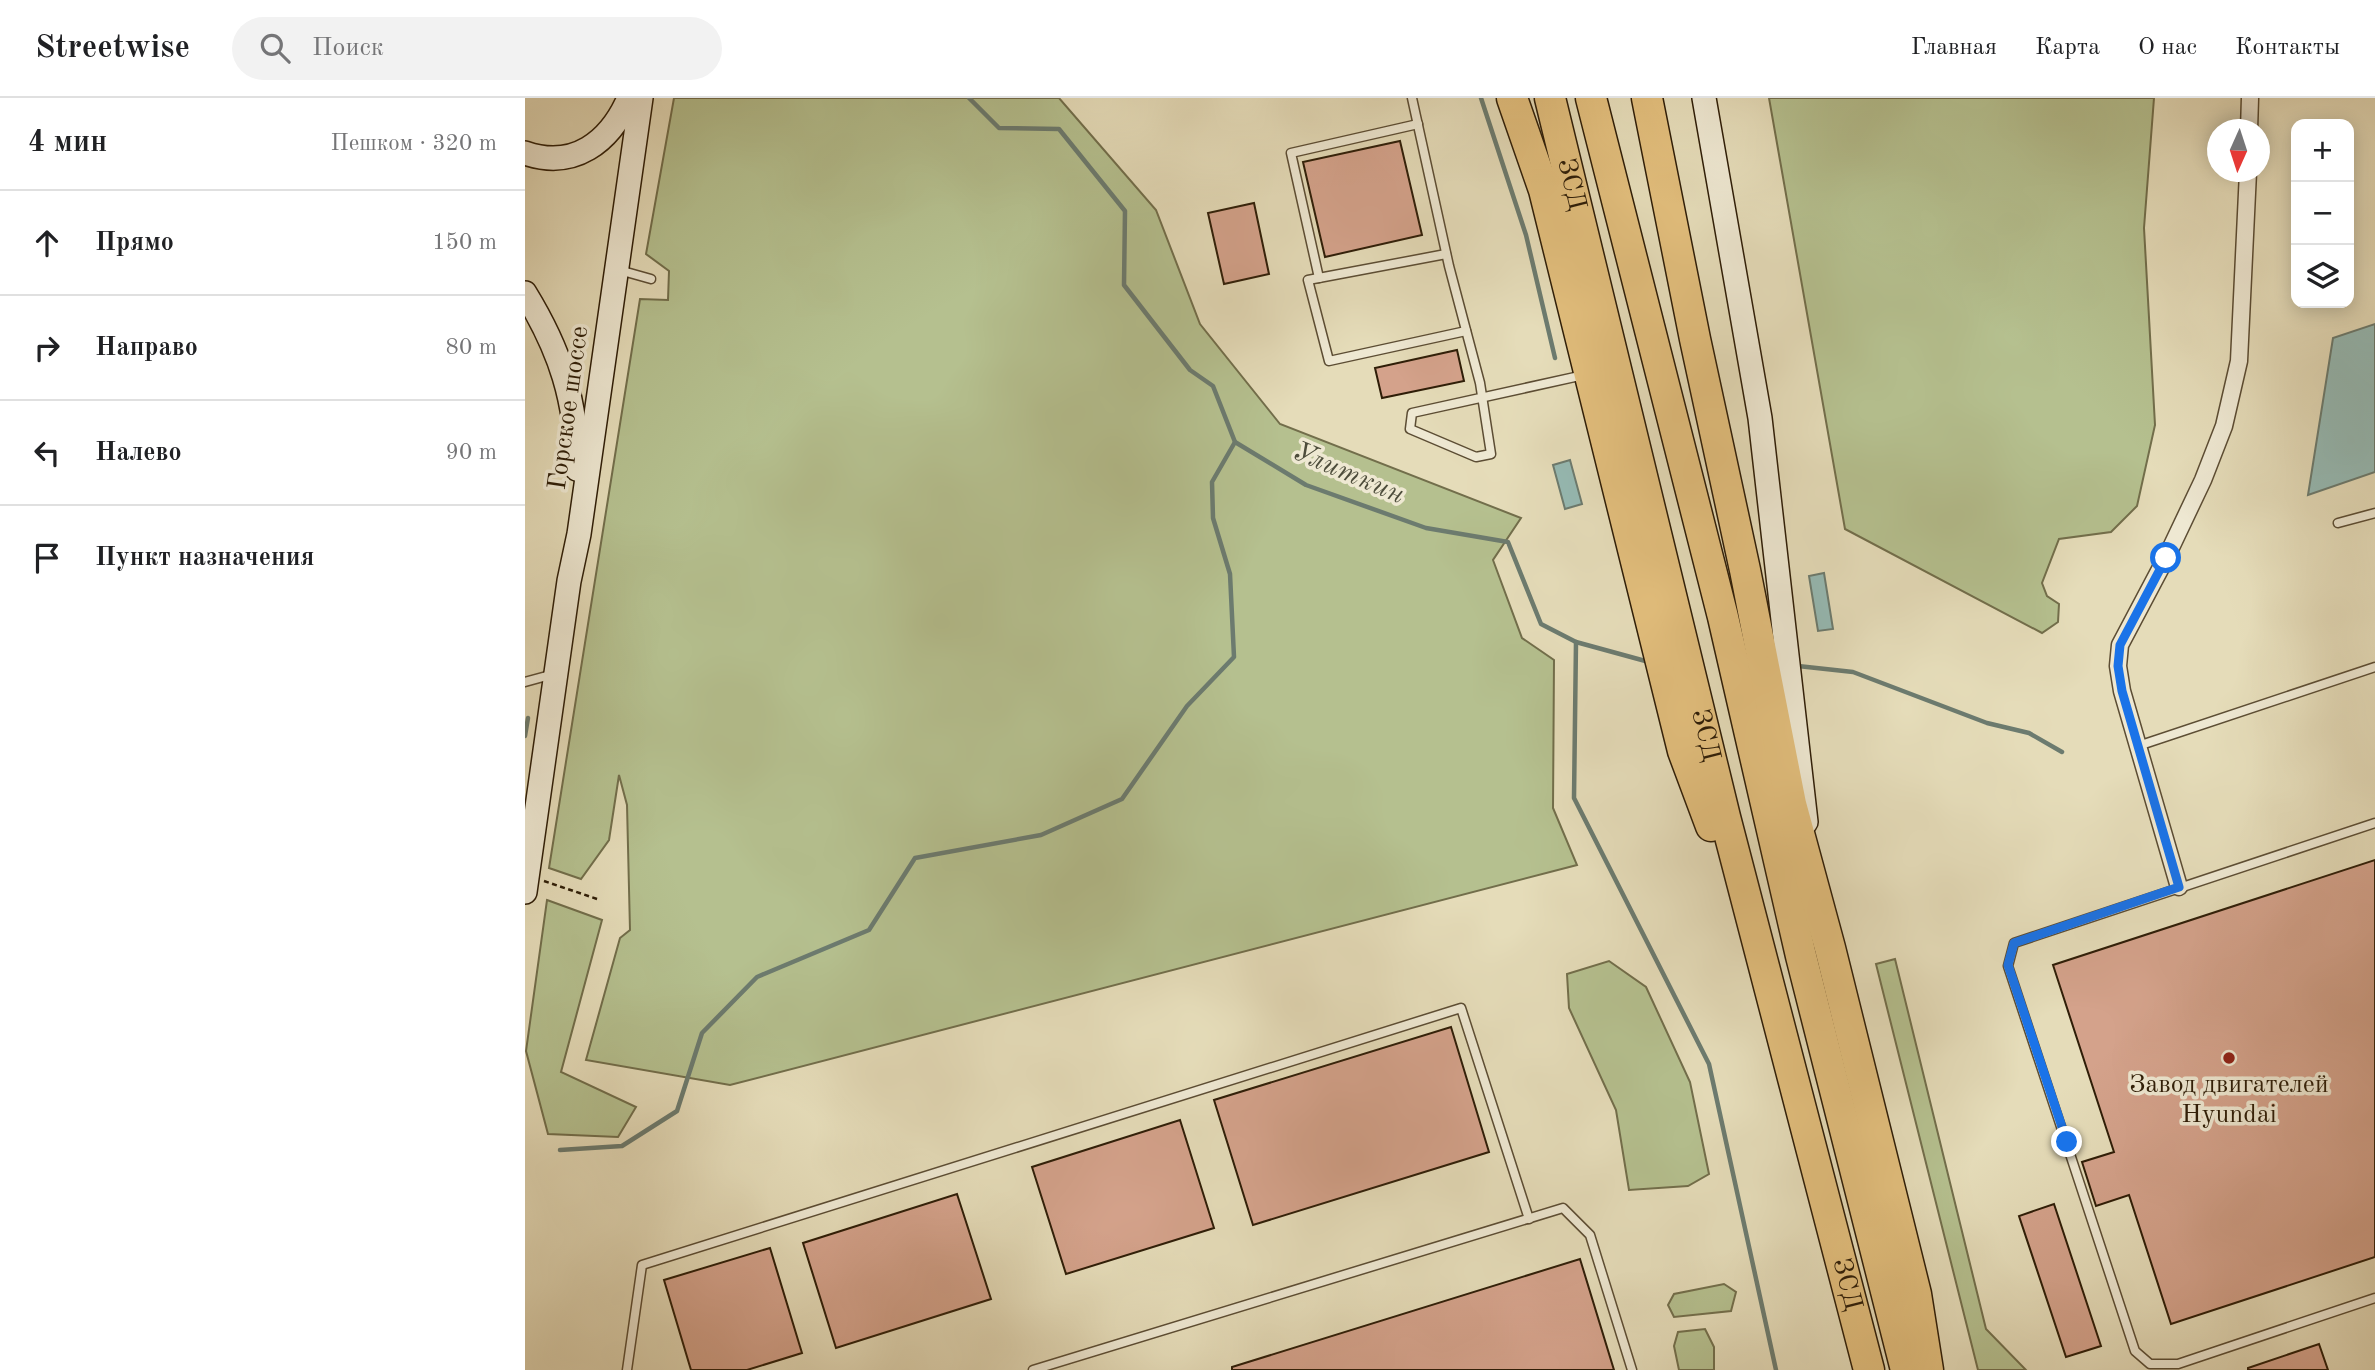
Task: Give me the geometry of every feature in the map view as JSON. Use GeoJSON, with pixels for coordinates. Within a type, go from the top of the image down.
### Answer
{"type":"FeatureCollection","features":[{"type":"Feature","properties":{"kind":"highway"},"geometry":{"type":"LineString","coordinates":[[1512,98],[1544,190],[1683,751],[1763,966]]}},
{"type":"Feature","properties":{"kind":"highway","name":"ЗСД"},"geometry":{"type":"LineString","coordinates":[[1550,98],[1763,966],[1869,1370]]}},
{"type":"Feature","properties":{"kind":"highway","name":"ЗСД"},"geometry":{"type":"LineString","coordinates":[[1591,98],[1719,604],[1798,943],[1906,1370]]}},
{"type":"Feature","properties":{"kind":"highway"},"geometry":{"type":"LineString","coordinates":[[1647,98],[1791,804],[1916,1294],[1928,1370]]}},
{"type":"Feature","properties":{"kind":"main road"},"geometry":{"type":"LineString","coordinates":[[525,153],[541,158],[563,158],[593,146],[621,117],[629,98]]}},
{"type":"Feature","properties":{"kind":"main road","name":"Горское шоссе"},"geometry":{"type":"LineString","coordinates":[[526,884],[641,98]]}},
{"type":"Feature","properties":{"kind":"main road"},"geometry":{"type":"LineString","coordinates":[[1705,98],[1760,418],[1805,802],[1810,875]]}},
{"type":"Feature","properties":{"kind":"main road"},"geometry":{"type":"LineString","coordinates":[[525,293],[553,344],[571,398],[577,444],[577,469],[569,580]]}},
{"type":"Feature","properties":{"kind":"street"},"geometry":{"type":"LineString","coordinates":[[2249,119],[2250,98]]}},
{"type":"Feature","properties":{"kind":"street"},"geometry":{"type":"LineString","coordinates":[[2179,887],[2122,691],[2118,666],[2120,645],[2166,558],[2203,480],[2224,426],[2239,361],[2248,182]]}},
{"type":"Feature","properties":{"kind":"lane"},"geometry":{"type":"LineString","coordinates":[[1412,98],[1446,254],[1480,383],[1481,398],[1491,454],[1476,457],[1410,429],[1412,413],[1481,398],[1589,374]]}},
{"type":"Feature","properties":{"kind":"lane"},"geometry":{"type":"LineString","coordinates":[[1319,278],[1291,153],[1418,124]]}},
{"type":"Feature","properties":{"kind":"lane"},"geometry":{"type":"LineString","coordinates":[[1446,254],[1308,280],[1329,361],[1467,331]]}},
{"type":"Feature","properties":{"kind":"lane"},"geometry":{"type":"LineString","coordinates":[[616,270],[651,279]]}},
{"type":"Feature","properties":{"kind":"lane"},"geometry":{"type":"LineString","coordinates":[[2338,523],[2375,513]]}},
{"type":"Feature","properties":{"kind":"lane"},"geometry":{"type":"LineString","coordinates":[[2138,746],[2375,667]]}},
{"type":"Feature","properties":{"kind":"lane"},"geometry":{"type":"LineString","coordinates":[[525,682],[557,674]]}},
{"type":"Feature","properties":{"kind":"lane"},"geometry":{"type":"LineString","coordinates":[[2375,823],[2014,943],[2008,965],[2135,1351],[2150,1364],[2178,1364],[2375,1298]]}},
{"type":"Feature","properties":{"kind":"lane"},"geometry":{"type":"LineString","coordinates":[[627,1370],[642,1265],[1461,1008],[1529,1219]]}},
{"type":"Feature","properties":{"kind":"lane"},"geometry":{"type":"LineString","coordinates":[[1033,1370],[1563,1209],[1590,1236],[1632,1370]]}},
{"type":"Feature","properties":{"kind":"path"},"geometry":{"type":"LineString","coordinates":[[526,884],[600,900]]}},
{"type":"Feature","properties":{"kind":"green space"},"geometry":{"type":"Polygon","coordinates":[[[674,98],[1059,98],[1156,210],[1200,324],[1280,424],[1521,518],[1493,560],[1522,638],[1554,660],[1553,808],[1577,865],[730,1085],[586,1060],[620,938],[630,930],[627,805],[619,775],[609,840],[581,879],[549,868],[640,299],[668,300],[669,271],[646,254],[674,98]]]}},
{"type":"Feature","properties":{"kind":"green space"},"geometry":{"type":"Polygon","coordinates":[[[1769,98],[2154,98],[2144,228],[2155,425],[2137,506],[2111,532],[2059,539],[2042,583],[2047,596],[2059,604],[2058,622],[2042,633],[1845,529],[1769,98]]]}},
{"type":"Feature","properties":{"kind":"green space"},"geometry":{"type":"Polygon","coordinates":[[[547,900],[602,920],[561,1072],[636,1107],[618,1137],[548,1134],[526,1051],[547,900]]]}},
{"type":"Feature","properties":{"kind":"green space"},"geometry":{"type":"Polygon","coordinates":[[[1895,959],[1986,1329],[2026,1370],[1978,1370],[1876,964],[1895,959]]]}},
{"type":"Feature","properties":{"kind":"green space"},"geometry":{"type":"Polygon","coordinates":[[[1609,961],[1646,987],[1690,1082],[1709,1174],[1688,1186],[1629,1190],[1616,1110],[1569,1008],[1567,974],[1609,961]]]}},
{"type":"Feature","properties":{"kind":"green space"},"geometry":{"type":"Polygon","coordinates":[[[1724,1284],[1736,1292],[1731,1311],[1674,1317],[1668,1305],[1674,1294],[1724,1284]]]}},
{"type":"Feature","properties":{"kind":"green space"},"geometry":{"type":"Polygon","coordinates":[[[1705,1329],[1714,1347],[1714,1370],[1679,1370],[1674,1346],[1678,1332],[1705,1329]]]}},
{"type":"Feature","properties":{"kind":"water"},"geometry":{"type":"Polygon","coordinates":[[[2375,324],[2375,472],[2308,495],[2333,338],[2375,324]]]}},
{"type":"Feature","properties":{"kind":"water"},"geometry":{"type":"Polygon","coordinates":[[[1570,460],[1582,504],[1565,509],[1553,465],[1570,460]]]}},
{"type":"Feature","properties":{"kind":"water"},"geometry":{"type":"Polygon","coordinates":[[[1824,573],[1833,629],[1818,631],[1809,576],[1824,573]]]}},
{"type":"Feature","properties":{"kind":"building"},"geometry":{"type":"Polygon","coordinates":[[[1400,141],[1422,235],[1325,257],[1303,162],[1400,141]]]}},
{"type":"Feature","properties":{"kind":"building"},"geometry":{"type":"Polygon","coordinates":[[[1254,203],[1269,274],[1224,284],[1208,213],[1254,203]]]}},
{"type":"Feature","properties":{"kind":"building"},"geometry":{"type":"Polygon","coordinates":[[[1457,350],[1464,381],[1382,398],[1375,368],[1457,350]]]}},
{"type":"Feature","properties":{"kind":"building","name":"Завод двигателей Hyundai"},"geometry":{"type":"Polygon","coordinates":[[[2375,860],[2375,1257],[2171,1324],[2129,1195],[2096,1206],[2082,1162],[2114,1152],[2053,965],[2375,860]]]}},
{"type":"Feature","properties":{"kind":"building"},"geometry":{"type":"Polygon","coordinates":[[[1451,1027],[1489,1152],[1253,1225],[1214,1100],[1451,1027]]]}},
{"type":"Feature","properties":{"kind":"building"},"geometry":{"type":"Polygon","coordinates":[[[1180,1120],[1214,1228],[1066,1274],[1032,1167],[1180,1120]]]}},
{"type":"Feature","properties":{"kind":"building"},"geometry":{"type":"Polygon","coordinates":[[[957,1194],[991,1299],[836,1348],[803,1243],[957,1194]]]}},
{"type":"Feature","properties":{"kind":"building"},"geometry":{"type":"Polygon","coordinates":[[[2054,1204],[2101,1346],[2066,1357],[2019,1216],[2054,1204]]]}},
{"type":"Feature","properties":{"kind":"building"},"geometry":{"type":"Polygon","coordinates":[[[770,1248],[802,1353],[747,1370],[691,1370],[664,1280],[770,1248]]]}},
{"type":"Feature","properties":{"kind":"building"},"geometry":{"type":"Polygon","coordinates":[[[1580,1259],[1614,1370],[1232,1370],[1232,1367],[1580,1259]]]}},
{"type":"Feature","properties":{"kind":"building"},"geometry":{"type":"Polygon","coordinates":[[[2319,1344],[2328,1370],[2248,1370],[2248,1368],[2319,1344]]]}},
{"type":"Feature","properties":{"kind":"waterway","name":"Улиткин"},"geometry":{"type":"LineString","coordinates":[[969,98],[999,128],[1059,129],[1125,211],[1124,285],[1190,370],[1213,386],[1235,442],[1306,485],[1426,528],[1508,542],[1541,624],[1576,642],[1649,662]]}},
{"type":"Feature","properties":{"kind":"waterway"},"geometry":{"type":"LineString","coordinates":[[1481,98],[1526,235],[1555,358]]}},
{"type":"Feature","properties":{"kind":"waterway"},"geometry":{"type":"LineString","coordinates":[[560,1150],[622,1146],[677,1111],[702,1033],[757,977],[869,930],[915,858],[1041,835],[1122,799],[1187,706],[1234,657],[1230,574],[1213,518],[1212,482],[1235,442]]}},
{"type":"Feature","properties":{"kind":"waterway"},"geometry":{"type":"LineString","coordinates":[[1576,642],[1574,798],[1709,1064],[1776,1370]]}},
{"type":"Feature","properties":{"kind":"waterway"},"geometry":{"type":"LineString","coordinates":[[1798,666],[1853,672],[1987,723],[2029,733],[2062,752]]}},
{"type":"Feature","properties":{"kind":"waterway"},"geometry":{"type":"LineString","coordinates":[[525,736],[528,718]]}},
{"type":"Feature","properties":{"kind":"place","name":"Завод двигателей Hyundai"},"geometry":{"type":"Point","coordinates":[2229,1058]}},
{"type":"Feature","properties":{"kind":"route"},"geometry":{"type":"LineString","coordinates":[[2067,1142],[2008,965],[2014,943],[2179,887],[2122,691],[2118,666],[2120,645],[2166,558]]}}]}
